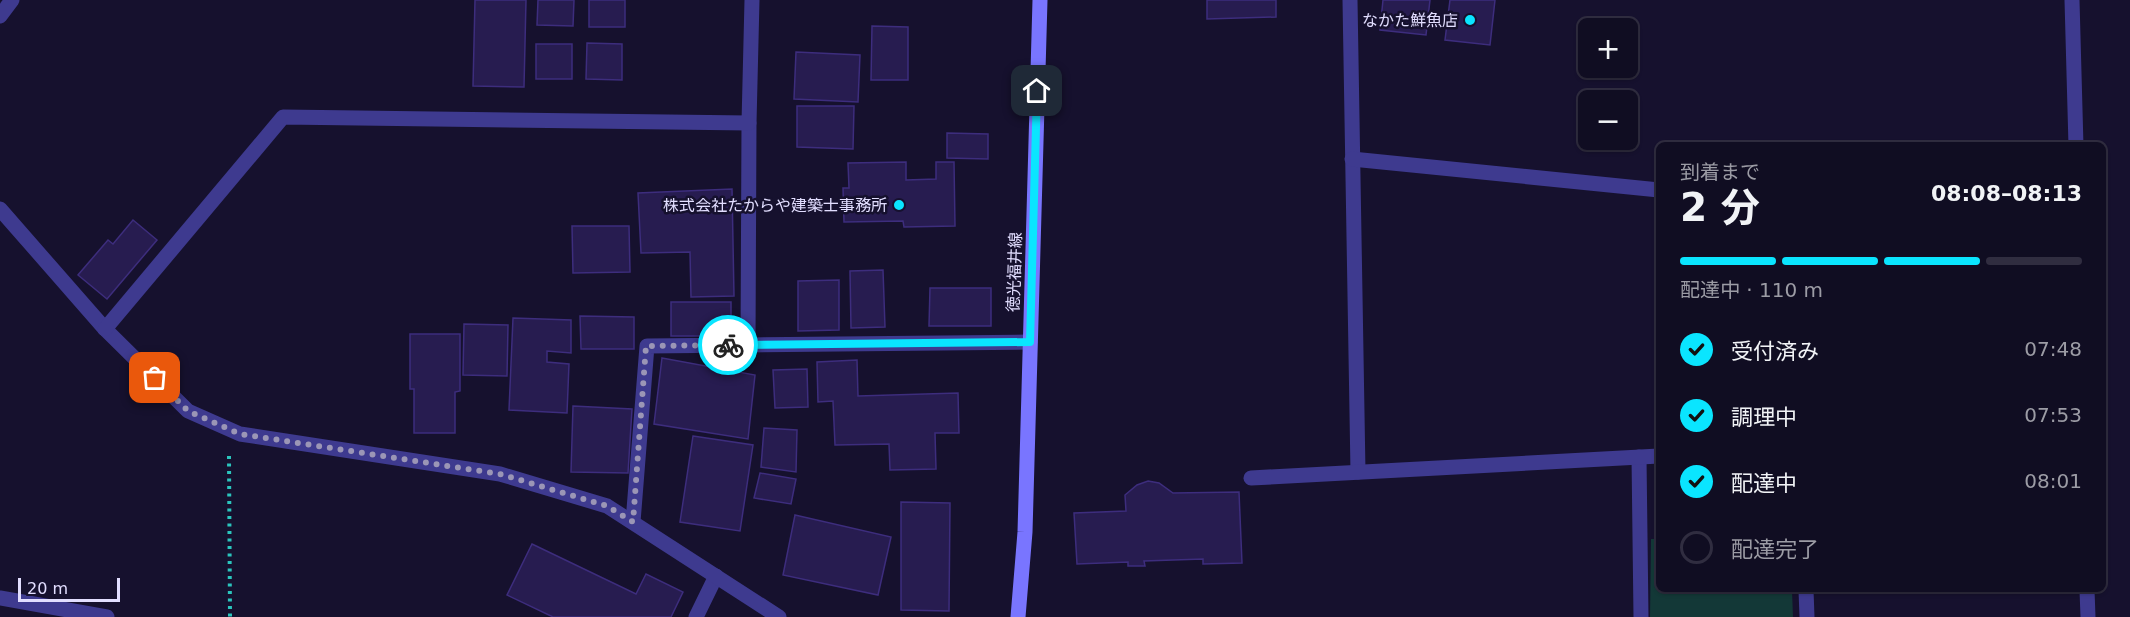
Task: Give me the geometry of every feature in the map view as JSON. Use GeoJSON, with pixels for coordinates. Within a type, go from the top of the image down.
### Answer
{"type":"FeatureCollection","features":[{"type":"Feature","properties":{"kind":"main road","name":"徳光福井線"},"geometry":{"type":"LineString","coordinates":[[1018,617],[1025,532],[1040,0]]}},
{"type":"Feature","properties":{"kind":"street"},"geometry":{"type":"LineString","coordinates":[[0,16],[12,0]]}},
{"type":"Feature","properties":{"kind":"street"},"geometry":{"type":"LineString","coordinates":[[748,345],[752,0]]}},
{"type":"Feature","properties":{"kind":"street"},"geometry":{"type":"LineString","coordinates":[[1350,0],[1358,472]]}},
{"type":"Feature","properties":{"kind":"street"},"geometry":{"type":"LineString","coordinates":[[2072,0],[2076,142]]}},
{"type":"Feature","properties":{"kind":"street"},"geometry":{"type":"LineString","coordinates":[[105,329],[283,117],[749,123]]}},
{"type":"Feature","properties":{"kind":"street"},"geometry":{"type":"LineString","coordinates":[[1352,159],[1656,190]]}},
{"type":"Feature","properties":{"kind":"street"},"geometry":{"type":"LineString","coordinates":[[0,209],[105,329],[188,411],[240,434],[500,474],[607,506],[779,617]]}},
{"type":"Feature","properties":{"kind":"street"},"geometry":{"type":"LineString","coordinates":[[633,522],[646,346],[1030,342]]}},
{"type":"Feature","properties":{"kind":"street"},"geometry":{"type":"LineString","coordinates":[[1251,478],[1656,456]]}},
{"type":"Feature","properties":{"kind":"street"},"geometry":{"type":"LineString","coordinates":[[1639,457],[1641,617]]}},
{"type":"Feature","properties":{"kind":"street"},"geometry":{"type":"LineString","coordinates":[[696,617],[716,576]]}},
{"type":"Feature","properties":{"kind":"street"},"geometry":{"type":"LineString","coordinates":[[1806,592],[1807,617]]}},
{"type":"Feature","properties":{"kind":"street"},"geometry":{"type":"LineString","coordinates":[[2087,592],[2088,617]]}},
{"type":"Feature","properties":{"kind":"street"},"geometry":{"type":"LineString","coordinates":[[0,598],[107,617]]}},
{"type":"Feature","properties":{"kind":"path"},"geometry":{"type":"LineString","coordinates":[[229,450],[230,617]]}},
{"type":"Feature","properties":{"kind":"green space"},"geometry":{"type":"Polygon","coordinates":[[[1651,539],[1656,539],[1656,592],[1792,592],[1793,617],[1650,617],[1651,539]]]}},
{"type":"Feature","properties":{"kind":"building"},"geometry":{"type":"Polygon","coordinates":[[[475,0],[526,0],[524,87],[473,86],[475,0]]]}},
{"type":"Feature","properties":{"kind":"building"},"geometry":{"type":"Polygon","coordinates":[[[538,0],[574,0],[573,26],[537,25],[538,0]]]}},
{"type":"Feature","properties":{"kind":"building"},"geometry":{"type":"Polygon","coordinates":[[[589,0],[625,0],[625,27],[589,27],[589,0]]]}},
{"type":"Feature","properties":{"kind":"building"},"geometry":{"type":"Polygon","coordinates":[[[1207,0],[1276,0],[1276,17],[1207,19],[1207,0]]]}},
{"type":"Feature","properties":{"kind":"building"},"geometry":{"type":"Polygon","coordinates":[[[1383,0],[1430,0],[1426,35],[1380,30],[1383,0]]]}},
{"type":"Feature","properties":{"kind":"building","name":"なかた鮮魚店"},"geometry":{"type":"Polygon","coordinates":[[[1450,0],[1495,0],[1490,45],[1445,40],[1450,0]]]}},
{"type":"Feature","properties":{"kind":"building"},"geometry":{"type":"Polygon","coordinates":[[[872,26],[908,27],[908,80],[871,80],[872,26]]]}},
{"type":"Feature","properties":{"kind":"building"},"geometry":{"type":"Polygon","coordinates":[[[587,43],[622,44],[622,80],[586,79],[587,43]]]}},
{"type":"Feature","properties":{"kind":"building"},"geometry":{"type":"Polygon","coordinates":[[[536,44],[572,44],[572,79],[536,79],[536,44]]]}},
{"type":"Feature","properties":{"kind":"building"},"geometry":{"type":"Polygon","coordinates":[[[796,52],[860,55],[858,102],[794,99],[796,52]]]}},
{"type":"Feature","properties":{"kind":"building"},"geometry":{"type":"Polygon","coordinates":[[[797,106],[854,106],[853,149],[797,147],[797,106]]]}},
{"type":"Feature","properties":{"kind":"building"},"geometry":{"type":"Polygon","coordinates":[[[947,133],[988,134],[988,159],[947,158],[947,133]]]}},
{"type":"Feature","properties":{"kind":"building","name":"株式会社たからや建築士事務所"},"geometry":{"type":"Polygon","coordinates":[[[906,162],[906,180],[936,179],[936,162],[954,162],[955,226],[904,227],[903,221],[844,222],[843,188],[849,188],[848,163],[906,162]]]}},
{"type":"Feature","properties":{"kind":"building"},"geometry":{"type":"Polygon","coordinates":[[[732,189],[734,296],[691,297],[690,252],[641,253],[638,193],[732,189]]]}},
{"type":"Feature","properties":{"kind":"building"},"geometry":{"type":"Polygon","coordinates":[[[133,220],[157,240],[107,299],[78,275],[108,240],[113,244],[133,220]]]}},
{"type":"Feature","properties":{"kind":"building"},"geometry":{"type":"Polygon","coordinates":[[[572,226],[629,226],[630,272],[573,273],[572,226]]]}},
{"type":"Feature","properties":{"kind":"building"},"geometry":{"type":"Polygon","coordinates":[[[883,270],[885,327],[851,328],[850,271],[883,270]]]}},
{"type":"Feature","properties":{"kind":"building"},"geometry":{"type":"Polygon","coordinates":[[[839,280],[839,330],[798,331],[798,281],[839,280]]]}},
{"type":"Feature","properties":{"kind":"building"},"geometry":{"type":"Polygon","coordinates":[[[930,288],[991,288],[991,326],[929,326],[930,288]]]}},
{"type":"Feature","properties":{"kind":"building"},"geometry":{"type":"Polygon","coordinates":[[[671,302],[731,302],[731,336],[671,336],[671,302]]]}},
{"type":"Feature","properties":{"kind":"building"},"geometry":{"type":"Polygon","coordinates":[[[580,316],[634,317],[634,349],[581,349],[580,316]]]}},
{"type":"Feature","properties":{"kind":"building"},"geometry":{"type":"Polygon","coordinates":[[[513,318],[571,320],[571,353],[547,351],[547,362],[569,364],[567,413],[509,410],[513,318]]]}},
{"type":"Feature","properties":{"kind":"building"},"geometry":{"type":"Polygon","coordinates":[[[464,324],[508,325],[507,376],[463,375],[464,324]]]}},
{"type":"Feature","properties":{"kind":"building"},"geometry":{"type":"Polygon","coordinates":[[[410,334],[460,334],[460,391],[455,392],[455,433],[414,433],[414,389],[410,389],[410,334]]]}},
{"type":"Feature","properties":{"kind":"building"},"geometry":{"type":"Polygon","coordinates":[[[662,358],[755,375],[748,439],[654,424],[662,358]]]}},
{"type":"Feature","properties":{"kind":"building"},"geometry":{"type":"Polygon","coordinates":[[[857,360],[858,396],[958,393],[959,433],[935,433],[936,469],[890,470],[889,444],[835,445],[833,401],[818,402],[817,362],[857,360]]]}},
{"type":"Feature","properties":{"kind":"building"},"geometry":{"type":"Polygon","coordinates":[[[807,369],[808,407],[775,408],[773,370],[807,369]]]}},
{"type":"Feature","properties":{"kind":"building"},"geometry":{"type":"Polygon","coordinates":[[[573,406],[632,409],[628,473],[571,472],[573,406]]]}},
{"type":"Feature","properties":{"kind":"building"},"geometry":{"type":"Polygon","coordinates":[[[764,428],[797,430],[796,472],[761,467],[764,428]]]}},
{"type":"Feature","properties":{"kind":"building"},"geometry":{"type":"Polygon","coordinates":[[[693,436],[753,445],[740,531],[680,522],[693,436]]]}},
{"type":"Feature","properties":{"kind":"building"},"geometry":{"type":"Polygon","coordinates":[[[760,473],[796,479],[791,504],[754,498],[760,473]]]}},
{"type":"Feature","properties":{"kind":"building"},"geometry":{"type":"Polygon","coordinates":[[[1148,481],[1159,483],[1173,493],[1239,492],[1242,563],[1203,564],[1203,559],[1144,561],[1145,566],[1128,566],[1128,562],[1077,564],[1074,513],[1126,511],[1125,495],[1137,485],[1148,481]]]}},
{"type":"Feature","properties":{"kind":"building"},"geometry":{"type":"Polygon","coordinates":[[[901,502],[950,503],[949,611],[901,610],[901,502]]]}},
{"type":"Feature","properties":{"kind":"building"},"geometry":{"type":"Polygon","coordinates":[[[795,515],[891,537],[878,595],[783,575],[795,515]]]}},
{"type":"Feature","properties":{"kind":"building"},"geometry":{"type":"Polygon","coordinates":[[[532,544],[636,594],[646,574],[683,592],[671,617],[553,617],[507,595],[532,544]]]}},
{"type":"Feature","properties":{"kind":"way so far"},"geometry":{"type":"LineString","coordinates":[[155,378],[188,411],[240,434],[500,474],[607,506],[633,522],[646,346],[728,345]]}},
{"type":"Feature","properties":{"kind":"place","name":"なかた鮮魚店"},"geometry":{"type":"Point","coordinates":[1470,20]}},
{"type":"Feature","properties":{"kind":"place","name":"株式会社たからや建築士事務所"},"geometry":{"type":"Point","coordinates":[899,205]}},
{"type":"Feature","properties":{"kind":"route"},"geometry":{"type":"LineString","coordinates":[[728,345],[1030,342],[1037,91]]}}]}
